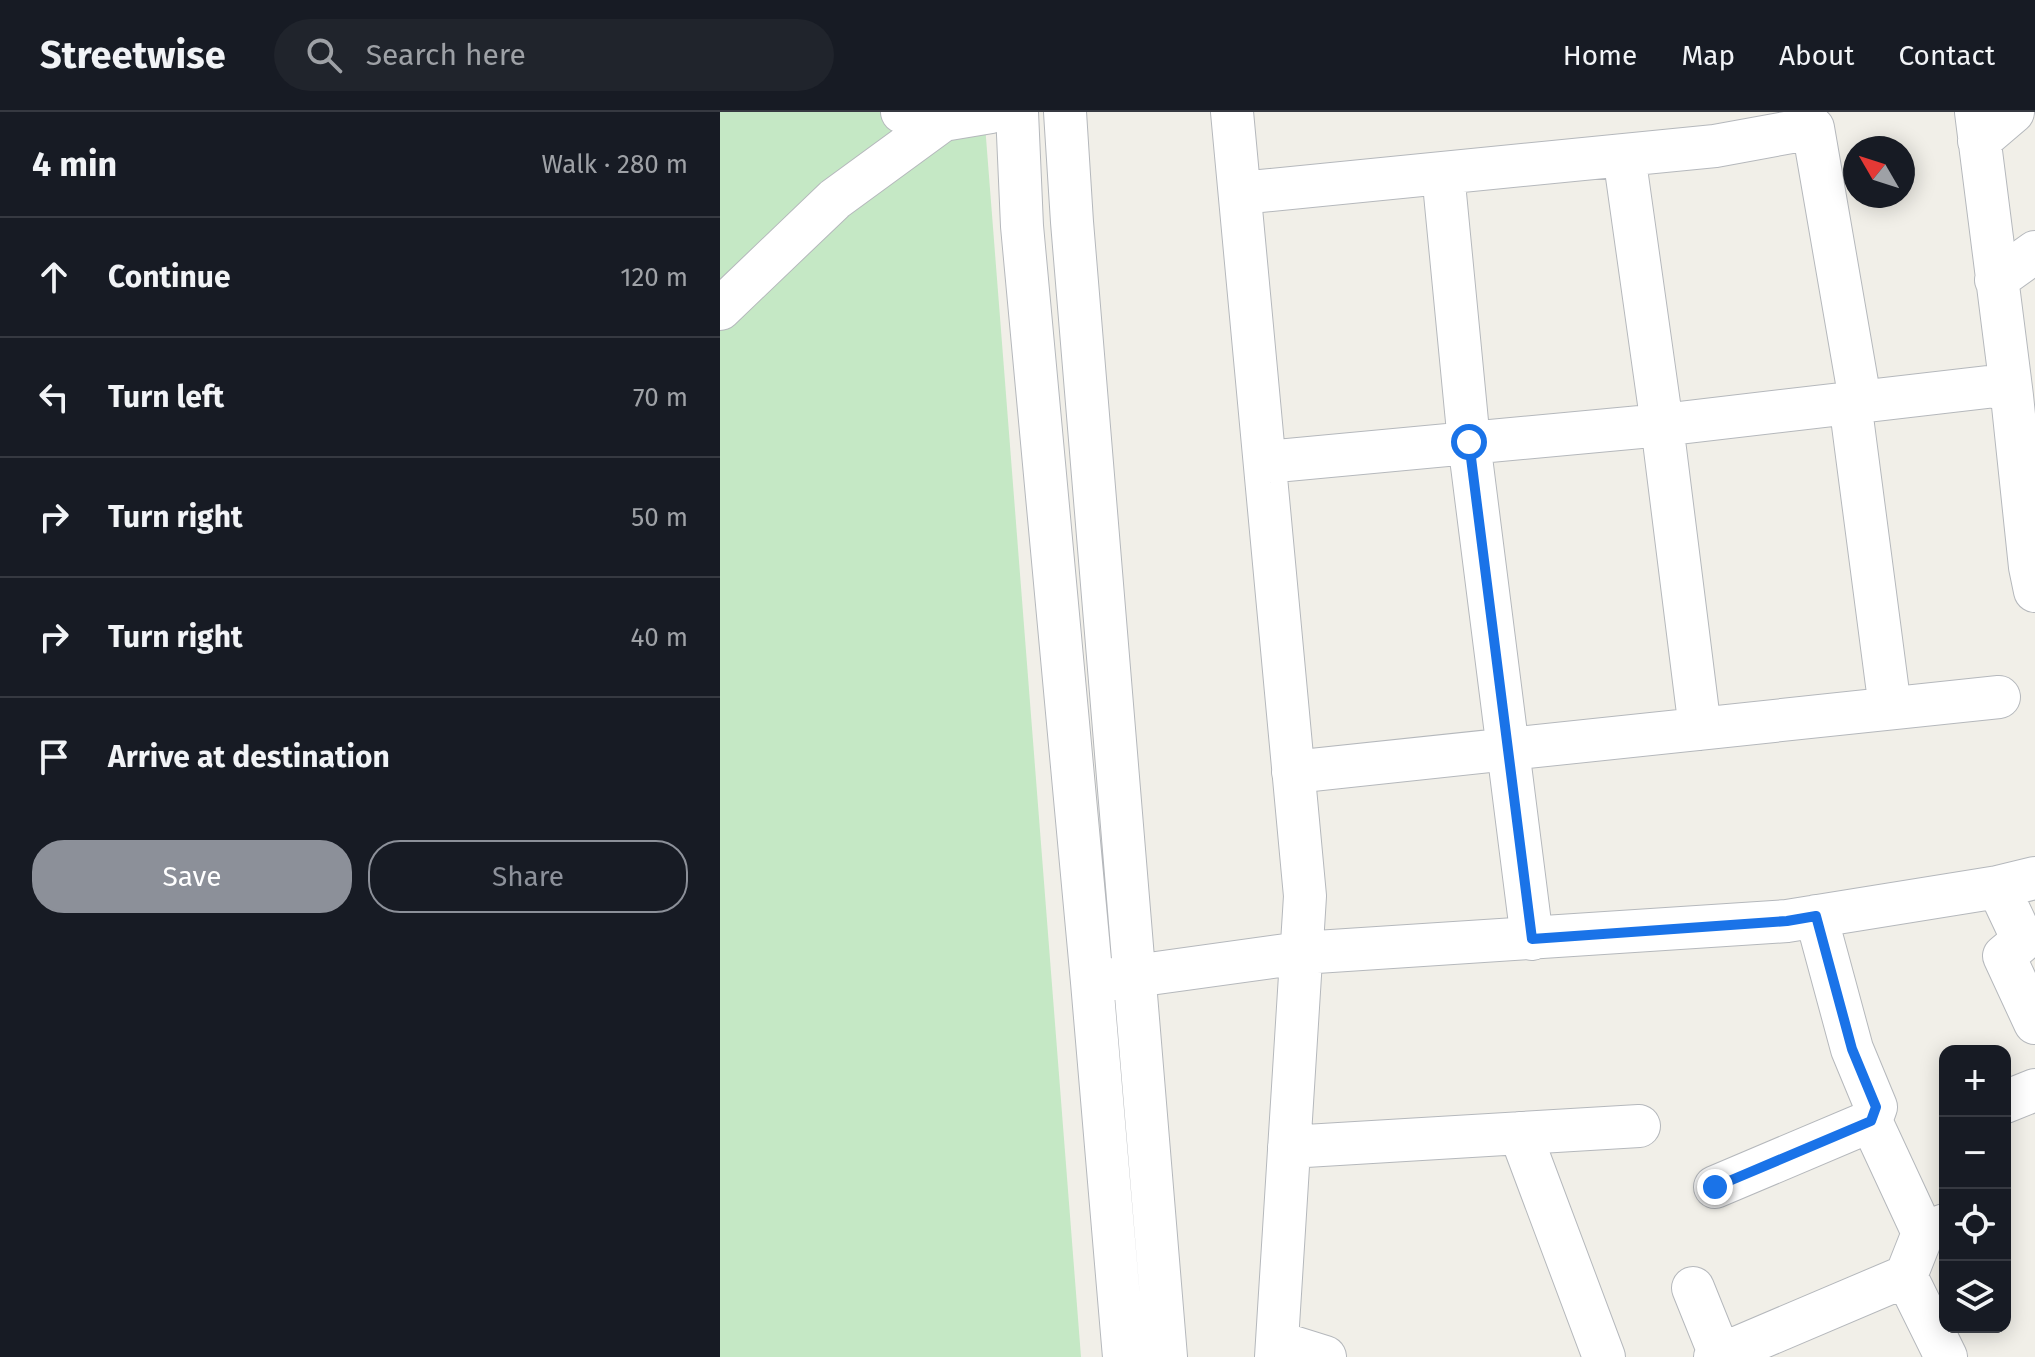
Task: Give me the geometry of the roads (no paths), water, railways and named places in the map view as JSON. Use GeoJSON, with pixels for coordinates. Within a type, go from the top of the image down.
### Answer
{"type":"FeatureCollection","features":[{"type":"Feature","properties":{"kind":"street"},"geometry":{"type":"LineString","coordinates":[[902,112],[943,120],[991,112]]}},
{"type":"Feature","properties":{"kind":"street"},"geometry":{"type":"LineString","coordinates":[[1017,112],[1022,226],[1124,1357]]}},
{"type":"Feature","properties":{"kind":"street"},"geometry":{"type":"LineString","coordinates":[[1065,112],[1166,1357]]}},
{"type":"Feature","properties":{"kind":"street"},"geometry":{"type":"LineString","coordinates":[[1232,112],[1305,896],[1276,1349],[1325,1357]]}},
{"type":"Feature","properties":{"kind":"street"},"geometry":{"type":"LineString","coordinates":[[2013,112],[1977,127],[2035,591]]}},
{"type":"Feature","properties":{"kind":"street"},"geometry":{"type":"LineString","coordinates":[[720,309],[835,199],[943,120]]}},
{"type":"Feature","properties":{"kind":"street"},"geometry":{"type":"LineString","coordinates":[[1240,193],[1715,146],[1811,120],[1855,401],[1890,708]]}},
{"type":"Feature","properties":{"kind":"street"},"geometry":{"type":"LineString","coordinates":[[1624,155],[1700,729]]}},
{"type":"Feature","properties":{"kind":"street"},"geometry":{"type":"LineString","coordinates":[[1443,173],[1469,442],[1532,939]]}},
{"type":"Feature","properties":{"kind":"street"},"geometry":{"type":"LineString","coordinates":[[1996,280],[2035,252]]}},
{"type":"Feature","properties":{"kind":"street"},"geometry":{"type":"LineString","coordinates":[[1265,462],[1662,425],[1996,386],[2012,396]]}},
{"type":"Feature","properties":{"kind":"street"},"geometry":{"type":"LineString","coordinates":[[1293,772],[1999,697]]}},
{"type":"Feature","properties":{"kind":"street"},"geometry":{"type":"LineString","coordinates":[[1092,982],[1301,953],[1787,921],[2017,882],[2023,940],[2004,956],[2035,1023]]}},
{"type":"Feature","properties":{"kind":"street"},"geometry":{"type":"LineString","coordinates":[[1715,1187],[1871,1121],[1876,1107],[1852,1049],[1816,916]]}},
{"type":"Feature","properties":{"kind":"street"},"geometry":{"type":"LineString","coordinates":[[2011,1100],[2035,1090]]}},
{"type":"Feature","properties":{"kind":"street"},"geometry":{"type":"LineString","coordinates":[[1693,1288],[1717,1356],[1906,1276],[1934,1229],[1871,1121]]}},
{"type":"Feature","properties":{"kind":"street"},"geometry":{"type":"LineString","coordinates":[[1289,1147],[1639,1126]]}},
{"type":"Feature","properties":{"kind":"street"},"geometry":{"type":"LineString","coordinates":[[1520,1133],[1604,1357]]}},
{"type":"Feature","properties":{"kind":"street"},"geometry":{"type":"LineString","coordinates":[[1906,1276],[1946,1357]]}}]}
